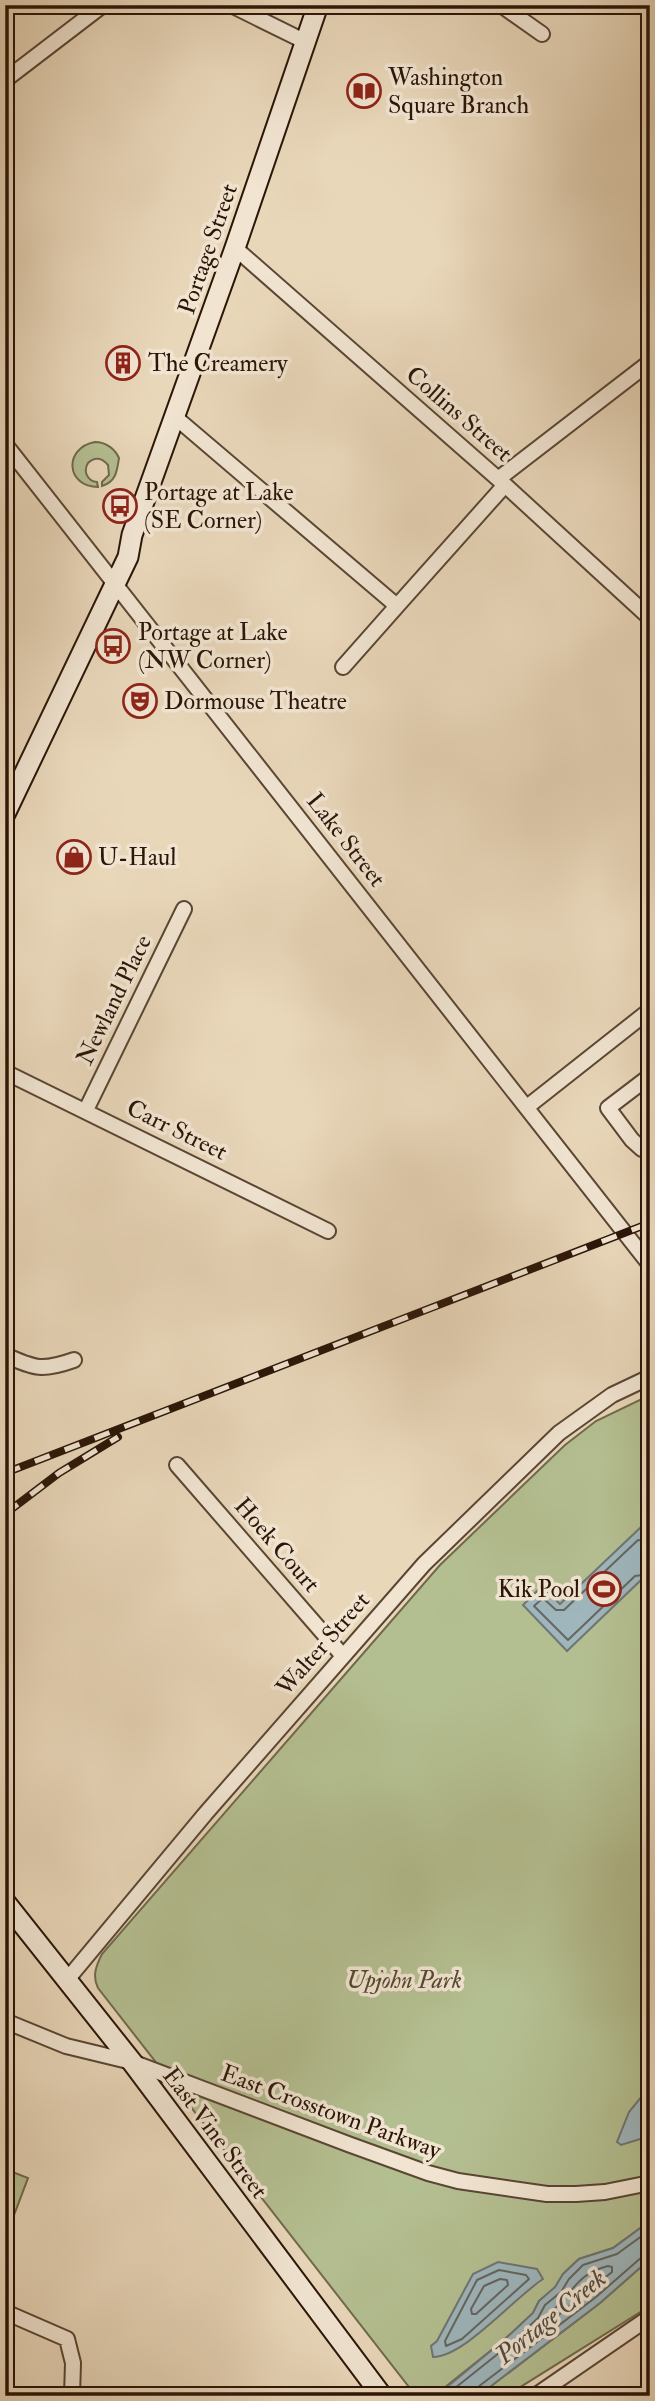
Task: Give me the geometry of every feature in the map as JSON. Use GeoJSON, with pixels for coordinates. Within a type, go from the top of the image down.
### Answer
{"type":"FeatureCollection","features":[{"type":"Feature","properties":{"kind":"main road","name":"Portage Street"},"geometry":{"type":"LineString","coordinates":[[5,814],[128,557],[132,535],[235,248],[318,5]]}},
{"type":"Feature","properties":{"kind":"main road","name":"East Vine Street"},"geometry":{"type":"LineString","coordinates":[[5,1902],[132,2062],[382,2396]]}},
{"type":"Feature","properties":{"kind":"street"},"geometry":{"type":"LineString","coordinates":[[5,79],[103,5]]}},
{"type":"Feature","properties":{"kind":"street"},"geometry":{"type":"LineString","coordinates":[[231,5],[306,42]]}},
{"type":"Feature","properties":{"kind":"street"},"geometry":{"type":"LineString","coordinates":[[500,5],[542,34]]}},
{"type":"Feature","properties":{"kind":"street","name":"Collins Street"},"geometry":{"type":"LineString","coordinates":[[235,248],[501,482],[650,618]]}},
{"type":"Feature","properties":{"kind":"street"},"geometry":{"type":"LineString","coordinates":[[344,667],[501,482],[650,362]]}},
{"type":"Feature","properties":{"kind":"street"},"geometry":{"type":"LineString","coordinates":[[175,417],[397,606]]}},
{"type":"Feature","properties":{"kind":"street","name":"Lake Street"},"geometry":{"type":"LineString","coordinates":[[5,444],[650,1265]]}},
{"type":"Feature","properties":{"kind":"street","name":"Newland Place"},"geometry":{"type":"LineString","coordinates":[[86,1110],[184,909]]}},
{"type":"Feature","properties":{"kind":"street"},"geometry":{"type":"LineString","coordinates":[[527,1107],[650,1010]]}},
{"type":"Feature","properties":{"kind":"street","name":"Carr Street"},"geometry":{"type":"LineString","coordinates":[[5,1072],[328,1231]]}},
{"type":"Feature","properties":{"kind":"street"},"geometry":{"type":"LineString","coordinates":[[650,1076],[608,1108],[632,1140],[642,1149],[650,1147]]}},
{"type":"Feature","properties":{"kind":"street"},"geometry":{"type":"LineString","coordinates":[[5,1355],[31,1366],[49,1368],[74,1360]]}},
{"type":"Feature","properties":{"kind":"street","name":"Walter Street"},"geometry":{"type":"LineString","coordinates":[[66,1981],[206,1812],[424,1564],[559,1433],[612,1395],[650,1377]]}},
{"type":"Feature","properties":{"kind":"street","name":"Hoek Court"},"geometry":{"type":"LineString","coordinates":[[177,1465],[343,1656]]}},
{"type":"Feature","properties":{"kind":"street","name":"East Crosstown Parkway"},"geometry":{"type":"LineString","coordinates":[[5,2021],[65,2046],[132,2062],[361,2149],[457,2181],[547,2194],[605,2192],[650,2183]]}},
{"type":"Feature","properties":{"kind":"street"},"geometry":{"type":"LineString","coordinates":[[5,2312],[67,2339],[72,2363],[72,2396]]}},
{"type":"Feature","properties":{"kind":"street"},"geometry":{"type":"LineString","coordinates":[[535,2396],[650,2317]]}},
{"type":"Feature","properties":{"kind":"green space"},"geometry":{"type":"Polygon","coordinates":[[[95,442],[110,447],[119,458],[113,479],[102,486],[102,482],[109,475],[108,465],[98,459],[88,463],[87,475],[97,482],[98,487],[80,481],[72,467],[77,452],[95,442]]]}},
{"type":"Feature","properties":{"kind":"green space","name":"Upjohn Park"},"geometry":{"type":"Polygon","coordinates":[[[650,1395],[650,2221],[613,2248],[579,2259],[563,2274],[556,2287],[539,2301],[533,2313],[504,2340],[434,2396],[416,2396],[98,1988],[96,1971],[102,1954],[440,1565],[565,1445],[596,1421],[650,1395]]]}},
{"type":"Feature","properties":{"kind":"green space"},"geometry":{"type":"Polygon","coordinates":[[[5,2169],[28,2178],[5,2239],[5,2169]]]}},
{"type":"Feature","properties":{"kind":"green space"},"geometry":{"type":"Polygon","coordinates":[[[650,2259],[650,2306],[506,2396],[478,2396],[600,2303],[650,2259]]]}},
{"type":"Feature","properties":{"kind":"water","name":"Kik Pool"},"geometry":{"type":"Polygon","coordinates":[[[640,1528],[650,1538],[650,1591],[640,1581],[567,1651],[523,1605],[542,1586],[560,1604],[640,1528]]]}},
{"type":"Feature","properties":{"kind":"water"},"geometry":{"type":"Polygon","coordinates":[[[650,2086],[650,2136],[621,2145],[617,2142],[629,2112],[650,2086]]]}},
{"type":"Feature","properties":{"kind":"water","name":"Portage Creek"},"geometry":{"type":"Polygon","coordinates":[[[650,2221],[650,2259],[600,2303],[478,2396],[436,2396],[533,2313],[539,2301],[579,2259],[613,2248],[650,2221]]]}},
{"type":"Feature","properties":{"kind":"water"},"geometry":{"type":"Polygon","coordinates":[[[498,2262],[537,2269],[543,2279],[474,2337],[445,2354],[433,2357],[431,2346],[437,2341],[473,2274],[498,2262]]]}},
{"type":"Feature","properties":{"kind":"railway"},"geometry":{"type":"LineString","coordinates":[[5,1473],[650,1223]]}},
{"type":"Feature","properties":{"kind":"railway"},"geometry":{"type":"LineString","coordinates":[[5,1514],[59,1473],[118,1437]]}},
{"type":"Feature","properties":{"kind":"place","name":"Washington Square Branch"},"geometry":{"type":"Point","coordinates":[364,91]}},
{"type":"Feature","properties":{"kind":"place","name":"The Creamery"},"geometry":{"type":"Point","coordinates":[123,363]}},
{"type":"Feature","properties":{"kind":"place","name":"Portage at Lake (SE Corner)"},"geometry":{"type":"Point","coordinates":[120,506]}},
{"type":"Feature","properties":{"kind":"place","name":"Portage at Lake (NW Corner)"},"geometry":{"type":"Point","coordinates":[113,646]}},
{"type":"Feature","properties":{"kind":"place","name":"Dormouse Theatre"},"geometry":{"type":"Point","coordinates":[140,701]}},
{"type":"Feature","properties":{"kind":"place","name":"U-Haul"},"geometry":{"type":"Point","coordinates":[74,857]}},
{"type":"Feature","properties":{"kind":"place","name":"Kik Pool"},"geometry":{"type":"Point","coordinates":[604,1589]}}]}
